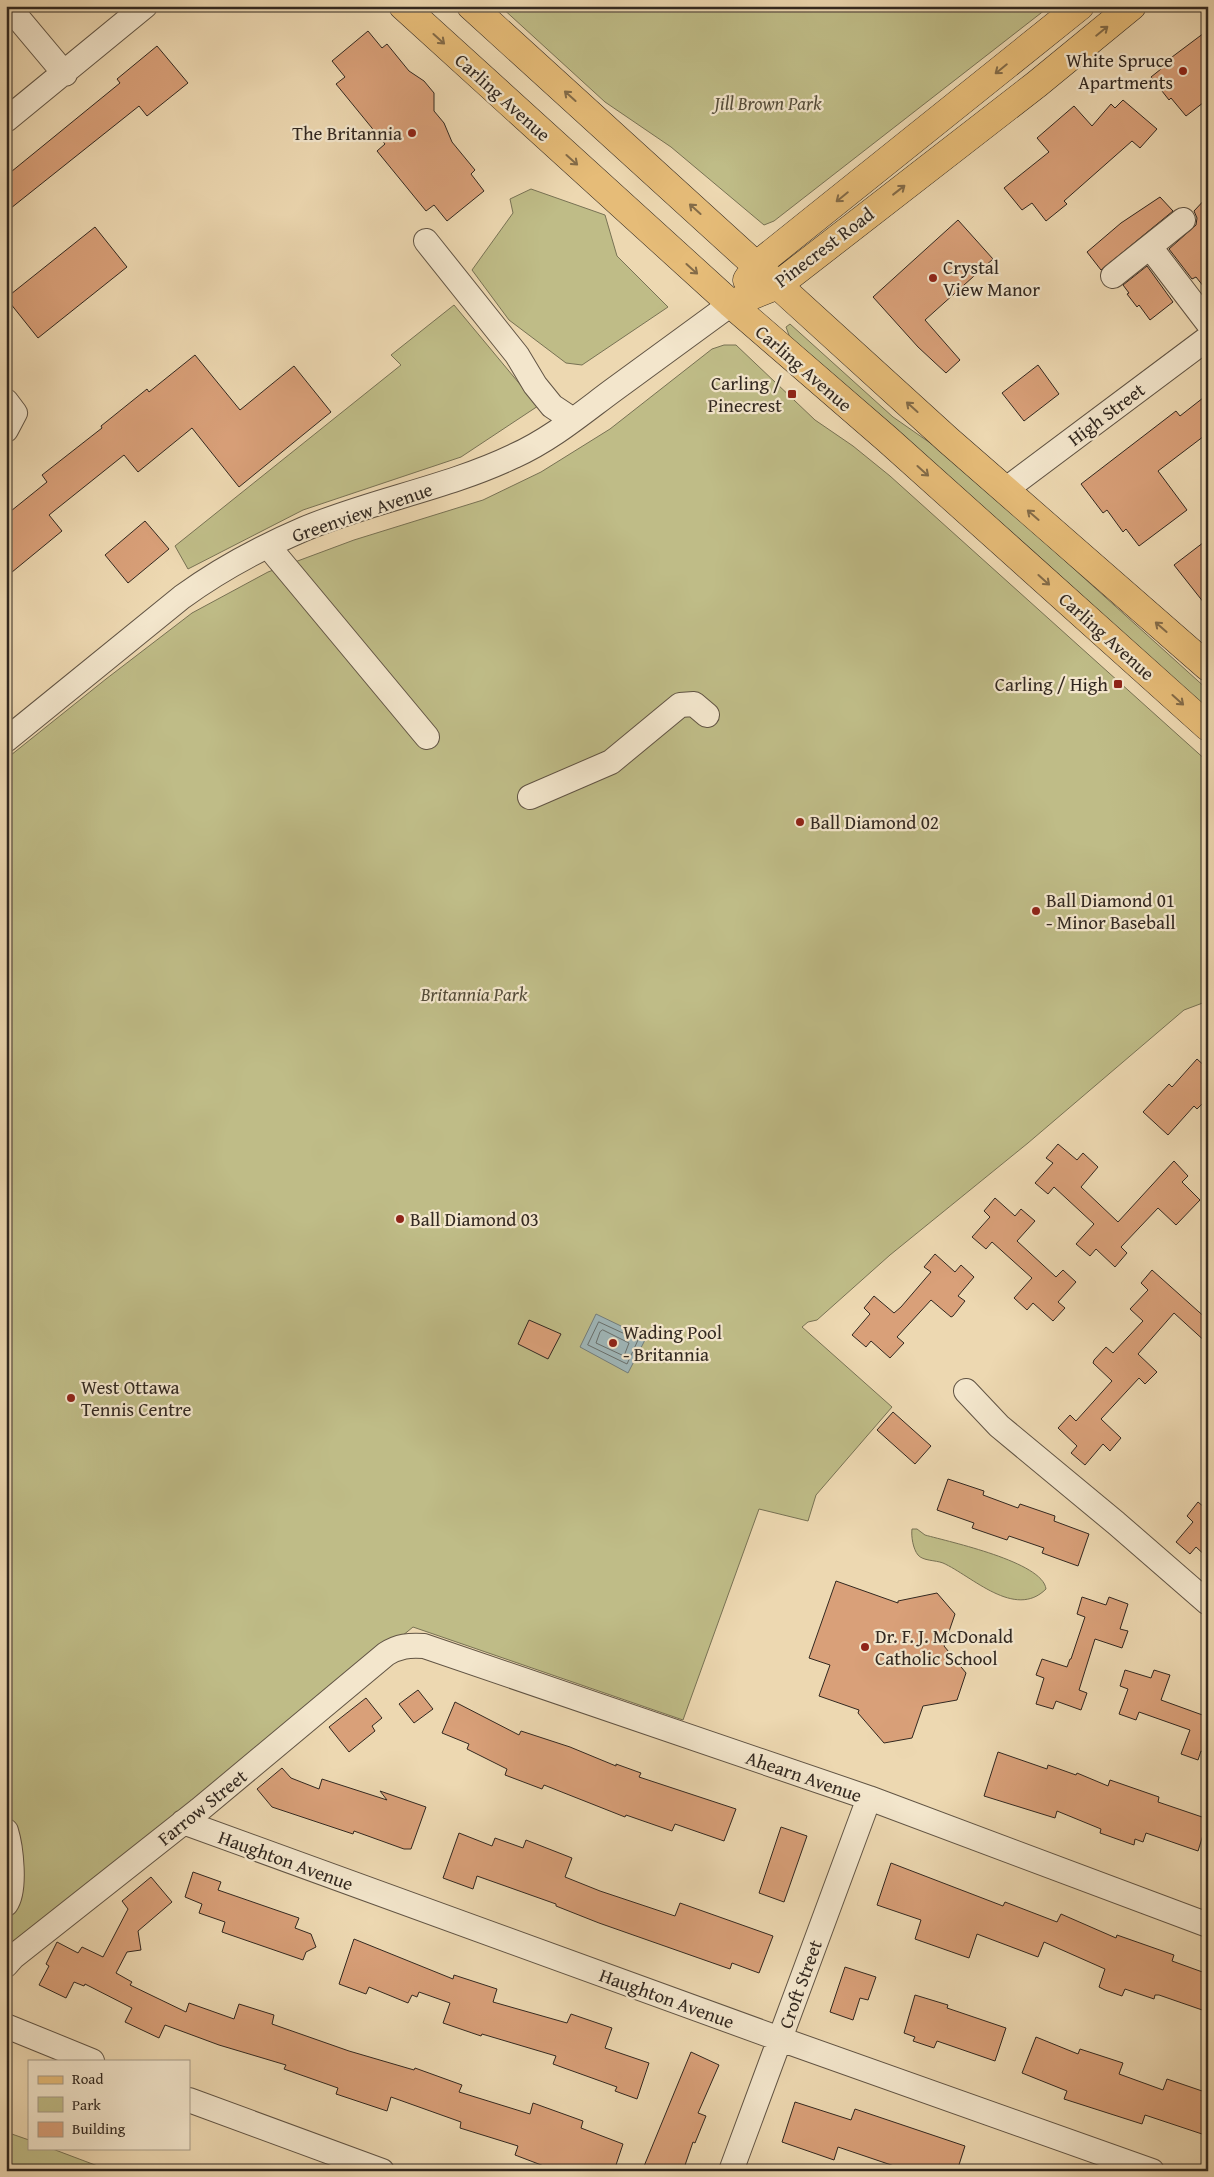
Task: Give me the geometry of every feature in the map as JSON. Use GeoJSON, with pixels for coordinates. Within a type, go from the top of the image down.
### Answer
{"type":"FeatureCollection","features":[{"type":"Feature","properties":{"kind":"main road","name":"Carling Avenue"},"geometry":{"type":"LineString","coordinates":[[402,6],[731,304],[894,445],[1208,727]]}},
{"type":"Feature","properties":{"kind":"main road"},"geometry":{"type":"LineString","coordinates":[[471,6],[1005,490],[1204,658]]}},
{"type":"Feature","properties":{"kind":"main road","name":"Pinecrest Road"},"geometry":{"type":"LineString","coordinates":[[731,304],[757,265],[1080,6]]}},
{"type":"Feature","properties":{"kind":"main road","name":"Pinecrest Road"},"geometry":{"type":"LineString","coordinates":[[731,304],[778,285],[1037,84],[1132,6]]}},
{"type":"Feature","properties":{"kind":"street"},"geometry":{"type":"LineString","coordinates":[[8,6],[65,74]]}},
{"type":"Feature","properties":{"kind":"street"},"geometry":{"type":"LineString","coordinates":[[6,120],[65,74],[145,6]]}},
{"type":"Feature","properties":{"kind":"street"},"geometry":{"type":"LineString","coordinates":[[1113,276],[1183,220]]}},
{"type":"Feature","properties":{"kind":"street"},"geometry":{"type":"LineString","coordinates":[[426,241],[517,355],[546,374],[565,395],[573,420]]}},
{"type":"Feature","properties":{"kind":"street"},"geometry":{"type":"LineString","coordinates":[[1150,247],[1208,323]]}},
{"type":"Feature","properties":{"kind":"street","name":"Greenview Avenue"},"geometry":{"type":"LineString","coordinates":[[6,740],[182,597],[211,578],[268,546],[312,526],[463,478],[524,451],[573,420],[731,304]]}},
{"type":"Feature","properties":{"kind":"street","name":"High Street"},"geometry":{"type":"LineString","coordinates":[[1005,490],[1208,338]]}},
{"type":"Feature","properties":{"kind":"street"},"geometry":{"type":"LineString","coordinates":[[6,400],[15,413],[6,430]]}},
{"type":"Feature","properties":{"kind":"street"},"geometry":{"type":"LineString","coordinates":[[268,546],[427,737]]}},
{"type":"Feature","properties":{"kind":"street"},"geometry":{"type":"LineString","coordinates":[[530,797],[611,762],[680,705],[694,704],[707,715]]}},
{"type":"Feature","properties":{"kind":"street"},"geometry":{"type":"LineString","coordinates":[[966,1391],[999,1426],[1116,1523],[1208,1603]]}},
{"type":"Feature","properties":{"kind":"street","name":"Ahearn Avenue"},"geometry":{"type":"LineString","coordinates":[[396,1648],[409,1645],[424,1646],[869,1798],[1208,1925]]}},
{"type":"Feature","properties":{"kind":"street","name":"Farrow Street"},"geometry":{"type":"LineString","coordinates":[[6,1964],[183,1822],[386,1654],[396,1648]]}},
{"type":"Feature","properties":{"kind":"street","name":"Croft Street"},"geometry":{"type":"LineString","coordinates":[[732,2171],[869,1798]]}},
{"type":"Feature","properties":{"kind":"street","name":"Haughton Avenue"},"geometry":{"type":"LineString","coordinates":[[183,1822],[780,2039],[1152,2171]]}},
{"type":"Feature","properties":{"kind":"street"},"geometry":{"type":"LineString","coordinates":[[6,1831],[12,1866],[10,1899],[6,1904]]}},
{"type":"Feature","properties":{"kind":"street"},"geometry":{"type":"LineString","coordinates":[[6,2026],[90,2060]]}},
{"type":"Feature","properties":{"kind":"street"},"geometry":{"type":"LineString","coordinates":[[190,2100],[382,2171]]}},
{"type":"Feature","properties":{"kind":"green space","name":"Jill Brown Park"},"geometry":{"type":"Polygon","coordinates":[[[500,6],[1050,6],[774,221],[764,225],[671,147],[605,102],[500,6]]]}},
{"type":"Feature","properties":{"kind":"green space"},"geometry":{"type":"Polygon","coordinates":[[[531,189],[605,215],[617,256],[668,307],[582,365],[566,363],[509,320],[472,270],[513,213],[510,199],[531,189]]]}},
{"type":"Feature","properties":{"kind":"green space"},"geometry":{"type":"Polygon","coordinates":[[[454,305],[538,406],[461,457],[303,510],[188,569],[175,546],[401,365],[391,355],[454,305]]]}},
{"type":"Feature","properties":{"kind":"green space"},"geometry":{"type":"Polygon","coordinates":[[[790,324],[893,417],[949,456],[1208,690],[1208,710],[1031,549],[790,338],[786,327],[790,324]]]}},
{"type":"Feature","properties":{"kind":"green space","name":"Britannia Park"},"geometry":{"type":"Polygon","coordinates":[[[724,345],[736,345],[815,420],[853,446],[890,476],[1208,762],[1208,1001],[1184,1010],[1028,1143],[890,1255],[817,1320],[808,1322],[802,1327],[892,1407],[816,1495],[808,1521],[759,1509],[683,1720],[413,1627],[6,1960],[6,759],[192,613],[268,572],[354,540],[483,500],[541,472],[610,429],[712,349],[724,345]]]}},
{"type":"Feature","properties":{"kind":"green space"},"geometry":{"type":"Polygon","coordinates":[[[912,1529],[917,1529],[925,1535],[994,1554],[1013,1562],[1041,1579],[1046,1589],[1034,1597],[1021,1600],[1007,1598],[980,1585],[943,1563],[920,1557],[916,1552],[912,1539],[912,1529]]]}},
{"type":"Feature","properties":{"kind":"green space"},"geometry":{"type":"Polygon","coordinates":[[[6,2132],[28,2140],[28,2150],[55,2150],[111,2171],[6,2171],[6,2132]]]}},
{"type":"Feature","properties":{"kind":"water","name":"Wading Pool - Britannia"},"geometry":{"type":"Polygon","coordinates":[[[596,1314],[646,1338],[628,1373],[580,1347],[596,1314]]]}},
{"type":"Feature","properties":{"kind":"building","name":"White Spruce Apartments"},"geometry":{"type":"Polygon","coordinates":[[[1208,30],[1208,99],[1186,116],[1171,98],[1169,100],[1151,77],[1166,65],[1164,63],[1208,30]]]}},
{"type":"Feature","properties":{"kind":"building","name":"The Britannia"},"geometry":{"type":"Polygon","coordinates":[[[368,31],[382,48],[387,44],[409,71],[424,81],[434,93],[434,111],[444,123],[452,142],[475,170],[471,174],[484,191],[447,221],[434,205],[426,211],[377,151],[385,144],[336,84],[345,77],[332,61],[368,31]]]}},
{"type":"Feature","properties":{"kind":"building"},"geometry":{"type":"Polygon","coordinates":[[[157,46],[188,83],[147,116],[139,106],[6,212],[6,176],[120,83],[117,79],[157,46]]]}},
{"type":"Feature","properties":{"kind":"building"},"geometry":{"type":"Polygon","coordinates":[[[1123,100],[1157,129],[1140,148],[1132,141],[1064,201],[1067,204],[1046,221],[1032,203],[1022,210],[1004,188],[1049,152],[1037,138],[1074,106],[1092,126],[1111,104],[1115,108],[1123,100]]]}},
{"type":"Feature","properties":{"kind":"building"},"geometry":{"type":"Polygon","coordinates":[[[1208,196],[1208,292],[1196,277],[1192,279],[1169,249],[1196,225],[1197,218],[1194,211],[1208,196]]]}},
{"type":"Feature","properties":{"kind":"building"},"geometry":{"type":"Polygon","coordinates":[[[1160,197],[1173,211],[1101,270],[1087,252],[1121,223],[1160,197]]]}},
{"type":"Feature","properties":{"kind":"building","name":"Crystal View Manor"},"geometry":{"type":"Polygon","coordinates":[[[958,220],[993,259],[925,320],[960,360],[946,373],[918,347],[873,297],[958,220]]]}},
{"type":"Feature","properties":{"kind":"building"},"geometry":{"type":"Polygon","coordinates":[[[95,227],[127,267],[38,338],[6,298],[95,227]]]}},
{"type":"Feature","properties":{"kind":"building"},"geometry":{"type":"Polygon","coordinates":[[[1147,266],[1173,302],[1150,320],[1139,305],[1137,307],[1123,285],[1147,266]]]}},
{"type":"Feature","properties":{"kind":"building"},"geometry":{"type":"Polygon","coordinates":[[[195,355],[240,410],[294,366],[331,412],[239,487],[192,428],[138,472],[124,455],[49,515],[62,531],[6,577],[6,515],[47,482],[42,475],[102,428],[101,426],[147,389],[149,392],[195,355]]]}},
{"type":"Feature","properties":{"kind":"building"},"geometry":{"type":"Polygon","coordinates":[[[1038,365],[1059,394],[1024,421],[1002,393],[1038,365]]]}},
{"type":"Feature","properties":{"kind":"building"},"geometry":{"type":"Polygon","coordinates":[[[1208,394],[1208,433],[1158,471],[1187,510],[1139,546],[1126,529],[1123,532],[1107,510],[1103,513],[1081,484],[1176,411],[1180,416],[1208,394]]]}},
{"type":"Feature","properties":{"kind":"building"},"geometry":{"type":"Polygon","coordinates":[[[145,521],[169,549],[128,583],[105,555],[145,521]]]}},
{"type":"Feature","properties":{"kind":"building"},"geometry":{"type":"Polygon","coordinates":[[[1208,539],[1208,608],[1174,565],[1208,539]]]}},
{"type":"Feature","properties":{"kind":"building"},"geometry":{"type":"Polygon","coordinates":[[[1197,1059],[1208,1069],[1208,1098],[1197,1109],[1194,1106],[1168,1135],[1143,1112],[1169,1084],[1172,1087],[1197,1059]]]}},
{"type":"Feature","properties":{"kind":"building"},"geometry":{"type":"Polygon","coordinates":[[[1058,1144],[1077,1160],[1083,1153],[1098,1167],[1081,1187],[1118,1222],[1174,1161],[1188,1176],[1182,1182],[1200,1200],[1176,1225],[1158,1208],[1121,1247],[1127,1253],[1115,1267],[1096,1249],[1090,1256],[1076,1244],[1094,1224],[1054,1187],[1048,1194],[1035,1183],[1053,1163],[1046,1158],[1058,1144]]]}},
{"type":"Feature","properties":{"kind":"building"},"geometry":{"type":"Polygon","coordinates":[[[995,1198],[1015,1216],[1021,1209],[1035,1221],[1017,1241],[1056,1277],[1063,1270],[1076,1282],[1058,1302],[1065,1308],[1053,1321],[1033,1303],[1027,1310],[1014,1298],[1032,1278],[992,1242],[986,1249],[972,1237],[990,1217],[984,1211],[995,1198]]]}},
{"type":"Feature","properties":{"kind":"building"},"geometry":{"type":"Polygon","coordinates":[[[935,1254],[955,1272],[961,1265],[974,1277],[958,1296],[965,1301],[953,1316],[951,1317],[931,1300],[897,1337],[904,1343],[890,1358],[871,1341],[866,1347],[852,1335],[870,1314],[864,1308],[874,1296],[894,1313],[901,1307],[931,1272],[924,1267],[935,1254]]]}},
{"type":"Feature","properties":{"kind":"building"},"geometry":{"type":"Polygon","coordinates":[[[1152,1270],[1208,1320],[1208,1344],[1174,1313],[1138,1354],[1157,1372],[1145,1384],[1139,1378],[1101,1419],[1121,1438],[1110,1451],[1103,1444],[1085,1465],[1071,1453],[1077,1446],[1058,1428],[1070,1415],[1076,1421],[1112,1381],[1093,1363],[1094,1360],[1106,1347],[1113,1353],[1143,1321],[1130,1309],[1148,1290],[1141,1283],[1152,1270]]]}},
{"type":"Feature","properties":{"kind":"building"},"geometry":{"type":"Polygon","coordinates":[[[529,1320],[561,1334],[548,1359],[518,1344],[529,1320]]]}},
{"type":"Feature","properties":{"kind":"building"},"geometry":{"type":"Polygon","coordinates":[[[893,1412],[931,1446],[915,1464],[877,1430],[893,1412]]]}},
{"type":"Feature","properties":{"kind":"building"},"geometry":{"type":"Polygon","coordinates":[[[948,1479],[984,1491],[983,1495],[1018,1508],[1020,1504],[1055,1516],[1054,1521],[1089,1534],[1078,1566],[1042,1553],[1044,1548],[1009,1536],[1007,1540],[972,1528],[974,1523],[937,1510],[948,1479]]]}},
{"type":"Feature","properties":{"kind":"building"},"geometry":{"type":"Polygon","coordinates":[[[1198,1502],[1205,1508],[1208,1505],[1208,1558],[1196,1547],[1190,1554],[1176,1542],[1193,1522],[1187,1516],[1198,1502]]]}},
{"type":"Feature","properties":{"kind":"building"},"geometry":{"type":"Polygon","coordinates":[[[836,1581],[898,1603],[898,1601],[937,1593],[955,1614],[944,1646],[966,1673],[957,1700],[923,1706],[912,1738],[884,1743],[858,1713],[859,1710],[819,1696],[830,1665],[809,1658],[836,1581]]]}},
{"type":"Feature","properties":{"kind":"building"},"geometry":{"type":"Polygon","coordinates":[[[1082,1597],[1106,1605],[1109,1597],[1128,1604],[1120,1629],[1128,1631],[1122,1648],[1095,1639],[1079,1690],[1087,1693],[1081,1710],[1056,1701],[1053,1709],[1036,1704],[1044,1678],[1036,1675],[1042,1659],[1067,1667],[1071,1659],[1085,1617],[1077,1614],[1082,1597]]]}},
{"type":"Feature","properties":{"kind":"building"},"geometry":{"type":"Polygon","coordinates":[[[1125,1670],[1151,1678],[1154,1670],[1170,1675],[1161,1700],[1208,1717],[1208,1754],[1201,1751],[1198,1760],[1181,1754],[1190,1730],[1139,1712],[1136,1720],[1119,1714],[1128,1689],[1120,1686],[1125,1670]]]}},
{"type":"Feature","properties":{"kind":"building"},"geometry":{"type":"Polygon","coordinates":[[[418,1690],[433,1709],[414,1723],[399,1704],[418,1690]]]}},
{"type":"Feature","properties":{"kind":"building"},"geometry":{"type":"Polygon","coordinates":[[[366,1698],[382,1718],[372,1726],[375,1731],[349,1752],[329,1727],[366,1698]]]}},
{"type":"Feature","properties":{"kind":"building"},"geometry":{"type":"Polygon","coordinates":[[[455,1702],[519,1735],[521,1731],[570,1747],[616,1766],[616,1764],[641,1773],[639,1777],[736,1809],[724,1841],[675,1824],[672,1831],[626,1815],[625,1817],[544,1785],[542,1789],[505,1775],[507,1769],[467,1749],[469,1744],[442,1733],[455,1702]]]}},
{"type":"Feature","properties":{"kind":"building"},"geometry":{"type":"Polygon","coordinates":[[[998,1752],[1047,1769],[1048,1765],[1076,1775],[1077,1773],[1108,1786],[1110,1780],[1159,1797],[1158,1802],[1208,1819],[1198,1851],[1146,1833],[1143,1842],[1135,1839],[1134,1845],[1100,1833],[1101,1829],[1057,1811],[1055,1818],[984,1796],[998,1752]]]}},
{"type":"Feature","properties":{"kind":"building"},"geometry":{"type":"Polygon","coordinates":[[[282,1768],[291,1778],[319,1789],[322,1779],[387,1800],[380,1791],[426,1807],[411,1849],[404,1849],[354,1831],[353,1834],[272,1807],[257,1789],[282,1768]]]}},
{"type":"Feature","properties":{"kind":"building"},"geometry":{"type":"Polygon","coordinates":[[[781,1827],[807,1836],[784,1902],[759,1893],[781,1827]]]}},
{"type":"Feature","properties":{"kind":"building"},"geometry":{"type":"Polygon","coordinates":[[[459,1833],[492,1846],[495,1838],[523,1848],[526,1840],[572,1858],[565,1877],[600,1891],[675,1916],[680,1903],[773,1936],[759,1973],[732,1963],[730,1969],[599,1923],[556,1906],[556,1904],[477,1876],[473,1889],[443,1878],[459,1833]]]}},
{"type":"Feature","properties":{"kind":"building"},"geometry":{"type":"Polygon","coordinates":[[[891,1863],[1003,1906],[1005,1902],[1057,1922],[1061,1914],[1116,1938],[1117,1935],[1174,1955],[1172,1961],[1208,1974],[1208,2012],[1159,1995],[1155,1995],[1154,1999],[1125,1989],[1122,1996],[1105,1990],[1099,1987],[1105,1969],[1044,1942],[1038,1957],[977,1934],[969,1958],[915,1939],[921,1920],[877,1905],[891,1863]]]}},
{"type":"Feature","properties":{"kind":"building"},"geometry":{"type":"Polygon","coordinates":[[[193,1872],[221,1882],[218,1890],[299,1918],[295,1928],[311,1934],[316,1947],[306,1952],[303,1960],[222,1932],[225,1922],[199,1913],[202,1904],[185,1897],[193,1872]]]}},
{"type":"Feature","properties":{"kind":"building"},"geometry":{"type":"Polygon","coordinates":[[[151,1877],[172,1902],[138,1931],[141,1950],[127,1952],[116,1973],[132,1982],[130,1985],[186,2012],[189,2003],[234,2019],[239,2004],[274,2015],[272,2024],[349,2051],[414,2070],[415,2068],[462,2085],[459,2092],[530,2114],[533,2103],[583,2121],[581,2128],[623,2144],[614,2171],[557,2171],[515,2155],[518,2146],[460,2128],[461,2122],[391,2097],[387,2111],[336,2094],[338,2088],[284,2069],[286,2065],[219,2045],[165,2025],[159,2038],[125,2022],[132,2008],[85,1984],[84,1986],[74,1982],[66,1998],[39,1985],[49,1966],[46,1964],[57,1942],[78,1953],[82,1947],[103,1957],[128,1909],[122,1901],[151,1877]]]}},
{"type":"Feature","properties":{"kind":"building"},"geometry":{"type":"Polygon","coordinates":[[[354,1939],[453,1979],[454,1975],[497,1989],[493,2002],[567,2023],[571,2014],[612,2028],[605,2048],[649,2063],[637,2099],[615,2091],[617,2087],[553,2064],[556,2056],[482,2034],[481,2036],[443,2023],[450,2003],[419,1992],[417,1997],[412,1995],[408,2003],[369,1987],[366,1994],[339,1984],[354,1939]]]}},
{"type":"Feature","properties":{"kind":"building"},"geometry":{"type":"Polygon","coordinates":[[[845,1967],[876,1977],[868,2000],[860,1998],[853,2020],[830,2012],[845,1967]]]}},
{"type":"Feature","properties":{"kind":"building"},"geometry":{"type":"Polygon","coordinates":[[[915,1995],[948,2005],[947,2008],[1006,2028],[995,2061],[937,2041],[934,2048],[913,2041],[915,2037],[904,2033],[915,1995]]]}},
{"type":"Feature","properties":{"kind":"building"},"geometry":{"type":"Polygon","coordinates":[[[1036,2037],[1078,2054],[1080,2049],[1123,2063],[1119,2074],[1163,2090],[1167,2079],[1208,2093],[1208,2136],[1145,2115],[1142,2124],[1064,2099],[1067,2091],[1022,2073],[1036,2037]]]}},
{"type":"Feature","properties":{"kind":"building"},"geometry":{"type":"Polygon","coordinates":[[[691,2052],[719,2065],[698,2113],[706,2116],[695,2143],[693,2142],[683,2171],[642,2171],[691,2052]]]}},
{"type":"Feature","properties":{"kind":"building"},"geometry":{"type":"Polygon","coordinates":[[[795,2102],[851,2120],[855,2109],[965,2146],[957,2171],[909,2171],[838,2147],[834,2160],[782,2142],[795,2102]]]}},
{"type":"Feature","properties":{"kind":"place","name":"White Spruce Apartments"},"geometry":{"type":"Point","coordinates":[1183,71]}},
{"type":"Feature","properties":{"kind":"place","name":"The Britannia"},"geometry":{"type":"Point","coordinates":[412,133]}},
{"type":"Feature","properties":{"kind":"place","name":"Crystal View Manor"},"geometry":{"type":"Point","coordinates":[933,278]}},
{"type":"Feature","properties":{"kind":"place","name":"Carling / Pinecrest"},"geometry":{"type":"Point","coordinates":[792,394]}},
{"type":"Feature","properties":{"kind":"place","name":"Carling / High"},"geometry":{"type":"Point","coordinates":[1118,684]}},
{"type":"Feature","properties":{"kind":"place","name":"Ball Diamond 02"},"geometry":{"type":"Point","coordinates":[800,822]}},
{"type":"Feature","properties":{"kind":"place","name":"Ball Diamond 01 - Minor Baseball"},"geometry":{"type":"Point","coordinates":[1036,911]}},
{"type":"Feature","properties":{"kind":"place","name":"Ball Diamond 03"},"geometry":{"type":"Point","coordinates":[400,1219]}},
{"type":"Feature","properties":{"kind":"place","name":"Wading Pool - Britannia"},"geometry":{"type":"Point","coordinates":[613,1343]}},
{"type":"Feature","properties":{"kind":"place","name":"West Ottawa Tennis Centre"},"geometry":{"type":"Point","coordinates":[71,1398]}},
{"type":"Feature","properties":{"kind":"place","name":"Dr. F. J. McDonald Catholic School"},"geometry":{"type":"Point","coordinates":[865,1647]}}]}
